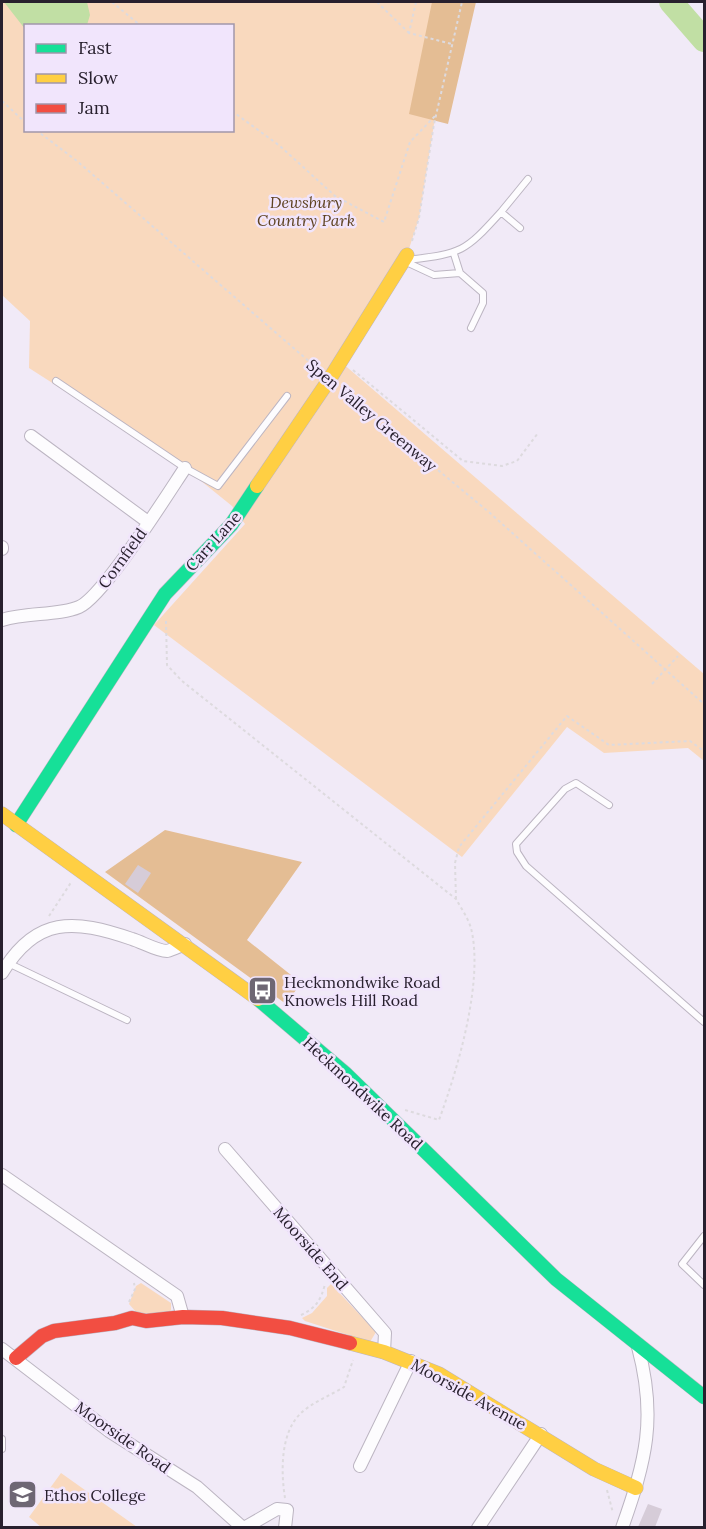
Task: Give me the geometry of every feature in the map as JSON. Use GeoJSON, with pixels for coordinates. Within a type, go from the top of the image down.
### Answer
{"type":"FeatureCollection","features":[{"type":"Feature","properties":{"kind":"street","name":"Carr Lane"},"geometry":{"type":"LineString","coordinates":[[16,825],[165,594],[231,525],[329,380],[406,258]]}},
{"type":"Feature","properties":{"kind":"street"},"geometry":{"type":"LineString","coordinates":[[31,436],[148,522]]}},
{"type":"Feature","properties":{"kind":"street","name":"Cornfield"},"geometry":{"type":"LineString","coordinates":[[2,620],[20,614],[79,607],[102,588],[185,468]]}},
{"type":"Feature","properties":{"kind":"street","name":"Heckmondwike Road"},"geometry":{"type":"LineString","coordinates":[[2,814],[288,1023],[387,1113],[511,1237],[638,1347],[705,1397]]}},
{"type":"Feature","properties":{"kind":"street"},"geometry":{"type":"LineString","coordinates":[[5,968],[18,948],[39,932],[82,926],[107,930],[166,951],[184,945]]}},
{"type":"Feature","properties":{"kind":"street","name":"Moorside End"},"geometry":{"type":"LineString","coordinates":[[225,1149],[385,1333],[384,1352]]}},
{"type":"Feature","properties":{"kind":"street"},"geometry":{"type":"LineString","coordinates":[[2,1175],[177,1296],[183,1317]]}},
{"type":"Feature","properties":{"kind":"street","name":"Moorside Avenue"},"geometry":{"type":"LineString","coordinates":[[16,1358],[42,1336],[54,1331],[115,1323],[122,1319],[146,1321],[183,1317],[222,1318],[290,1328],[411,1361],[439,1374],[541,1434],[594,1470],[636,1488]]}},
{"type":"Feature","properties":{"kind":"street"},"geometry":{"type":"LineString","coordinates":[[622,1527],[636,1488],[648,1441],[646,1379],[638,1347]]}},
{"type":"Feature","properties":{"kind":"street","name":"Moorside Road"},"geometry":{"type":"LineString","coordinates":[[2,1349],[109,1431],[197,1487],[244,1527],[277,1509],[287,1510]]}},
{"type":"Feature","properties":{"kind":"street"},"geometry":{"type":"LineString","coordinates":[[360,1466],[411,1361]]}},
{"type":"Feature","properties":{"kind":"street"},"geometry":{"type":"LineString","coordinates":[[478,1527],[541,1434]]}},
{"type":"Feature","properties":{"kind":"street"},"geometry":{"type":"LineString","coordinates":[[285,1527],[287,1510]]}},
{"type":"Feature","properties":{"kind":"lane"},"geometry":{"type":"LineString","coordinates":[[406,258],[454,254],[475,241],[528,179]]}},
{"type":"Feature","properties":{"kind":"lane"},"geometry":{"type":"LineString","coordinates":[[501,212],[520,228]]}},
{"type":"Feature","properties":{"kind":"lane"},"geometry":{"type":"LineString","coordinates":[[454,254],[460,273],[483,293],[483,303],[471,328]]}},
{"type":"Feature","properties":{"kind":"lane"},"geometry":{"type":"LineString","coordinates":[[406,258],[434,275],[460,273]]}},
{"type":"Feature","properties":{"kind":"lane"},"geometry":{"type":"LineString","coordinates":[[56,381],[185,468],[218,486],[287,396]]}},
{"type":"Feature","properties":{"kind":"lane"},"geometry":{"type":"LineString","coordinates":[[609,805],[576,783],[565,789],[516,844],[517,852],[526,866],[705,1022]]}},
{"type":"Feature","properties":{"kind":"lane"},"geometry":{"type":"LineString","coordinates":[[5,968],[127,1020]]}},
{"type":"Feature","properties":{"kind":"lane"},"geometry":{"type":"LineString","coordinates":[[705,1236],[682,1264],[705,1285]]}},
{"type":"Feature","properties":{"kind":"lane"},"geometry":{"type":"LineString","coordinates":[[2,1439],[2,1449]]}},
{"type":"Feature","properties":{"kind":"path"},"geometry":{"type":"LineString","coordinates":[[112,2],[139,24]]}},
{"type":"Feature","properties":{"kind":"path"},"geometry":{"type":"LineString","coordinates":[[377,2],[409,33],[452,44]]}},
{"type":"Feature","properties":{"kind":"path"},"geometry":{"type":"LineString","coordinates":[[409,33],[416,2]]}},
{"type":"Feature","properties":{"kind":"path"},"geometry":{"type":"LineString","coordinates":[[406,258],[419,219],[436,115],[462,2]]}},
{"type":"Feature","properties":{"kind":"path"},"geometry":{"type":"LineString","coordinates":[[2,101],[24,121]]}},
{"type":"Feature","properties":{"kind":"path"},"geometry":{"type":"LineString","coordinates":[[234,112],[280,146],[335,196],[384,222],[410,142],[436,115]]}},
{"type":"Feature","properties":{"kind":"path","name":"Spen Valley Greenway"},"geometry":{"type":"LineString","coordinates":[[39,132],[77,161],[364,412],[490,513],[705,704]]}},
{"type":"Feature","properties":{"kind":"path"},"geometry":{"type":"LineString","coordinates":[[342,360],[463,461],[501,466],[517,461],[538,433]]}},
{"type":"Feature","properties":{"kind":"path"},"geometry":{"type":"LineString","coordinates":[[166,618],[167,665],[182,681],[456,899],[470,927],[475,965],[468,1011],[450,1091],[439,1119],[394,1106],[387,1113]]}},
{"type":"Feature","properties":{"kind":"path"},"geometry":{"type":"LineString","coordinates":[[652,684],[678,656]]}},
{"type":"Feature","properties":{"kind":"path"},"geometry":{"type":"LineString","coordinates":[[456,899],[455,863],[459,847],[567,717],[609,745],[690,741],[705,751]]}},
{"type":"Feature","properties":{"kind":"path"},"geometry":{"type":"LineString","coordinates":[[39,932],[79,871]]}},
{"type":"Feature","properties":{"kind":"path"},"geometry":{"type":"LineString","coordinates":[[122,1319],[135,1289],[134,1281],[140,1270]]}},
{"type":"Feature","properties":{"kind":"path"},"geometry":{"type":"LineString","coordinates":[[290,1328],[295,1318],[311,1311],[318,1304],[332,1270]]}},
{"type":"Feature","properties":{"kind":"path"},"geometry":{"type":"LineString","coordinates":[[287,1510],[281,1472],[290,1429],[300,1413],[344,1387],[358,1346]]}},
{"type":"Feature","properties":{"kind":"path"},"geometry":{"type":"LineString","coordinates":[[609,1476],[606,1488],[613,1517]]}},
{"type":"Feature","properties":{"kind":"green space","name":"Dewsbury Country Park"},"geometry":{"type":"Polygon","coordinates":[[[2,2],[467,2],[460,9],[434,124],[419,218],[407,255],[341,362],[704,674],[704,761],[688,748],[604,753],[567,727],[462,857],[154,625],[245,524],[232,506],[185,468],[29,368],[30,321],[2,295],[2,2]]]}},
{"type":"Feature","properties":{"kind":"green space"},"geometry":{"type":"Polygon","coordinates":[[[141,1283],[171,1303],[171,1310],[165,1316],[136,1312],[129,1304],[136,1286],[141,1283]]]}},
{"type":"Feature","properties":{"kind":"green space"},"geometry":{"type":"Polygon","coordinates":[[[331,1284],[376,1332],[370,1342],[305,1321],[302,1318],[312,1313],[327,1296],[327,1288],[331,1284]]]}},
{"type":"Feature","properties":{"kind":"green space"},"geometry":{"type":"Polygon","coordinates":[[[61,1473],[137,1527],[41,1527],[29,1517],[61,1473]]]}},
{"type":"Feature","properties":{"kind":"shaded area"},"geometry":{"type":"Polygon","coordinates":[[[4,2],[87,2],[90,15],[87,24],[24,24],[24,28],[4,2]]]}},
{"type":"Feature","properties":{"kind":"shaded area"},"geometry":{"type":"Polygon","coordinates":[[[432,2],[476,2],[448,124],[409,114],[432,2]]]}},
{"type":"Feature","properties":{"kind":"shaded area"},"geometry":{"type":"Polygon","coordinates":[[[165,830],[302,862],[247,940],[301,983],[286,1004],[105,872],[165,830]]]}},
{"type":"Feature","properties":{"kind":"building"},"geometry":{"type":"Polygon","coordinates":[[[138,865],[151,873],[138,893],[125,884],[138,865]]]}},
{"type":"Feature","properties":{"kind":"building"},"geometry":{"type":"Polygon","coordinates":[[[648,1504],[662,1509],[655,1527],[638,1527],[648,1504]]]}},
{"type":"Feature","properties":{"kind":"waterway"},"geometry":{"type":"LineString","coordinates":[[671,2],[704,40]]}},
{"type":"Feature","properties":{"kind":"traffic: fast"},"geometry":{"type":"LineString","coordinates":[[16,825],[165,594],[231,525],[257,486]]}},
{"type":"Feature","properties":{"kind":"traffic: fast"},"geometry":{"type":"LineString","coordinates":[[258,999],[346,1074],[556,1279],[704,1397]]}},
{"type":"Feature","properties":{"kind":"traffic: slow"},"geometry":{"type":"LineString","coordinates":[[257,486],[329,380],[407,255]]}},
{"type":"Feature","properties":{"kind":"traffic: slow"},"geometry":{"type":"LineString","coordinates":[[2,814],[258,999]]}},
{"type":"Feature","properties":{"kind":"traffic: slow"},"geometry":{"type":"LineString","coordinates":[[350,1343],[384,1352],[439,1374],[594,1469],[636,1488]]}},
{"type":"Feature","properties":{"kind":"traffic: jam"},"geometry":{"type":"LineString","coordinates":[[16,1358],[42,1336],[54,1331],[115,1323],[132,1318],[146,1321],[183,1317],[222,1318],[290,1328],[350,1343]]}},
{"type":"Feature","properties":{"kind":"place","name":"Heckmondwike Road Knowels Hill Road"},"geometry":{"type":"Point","coordinates":[263,991]}},
{"type":"Feature","properties":{"kind":"place","name":"Ethos College"},"geometry":{"type":"Point","coordinates":[23,1495]}}]}
